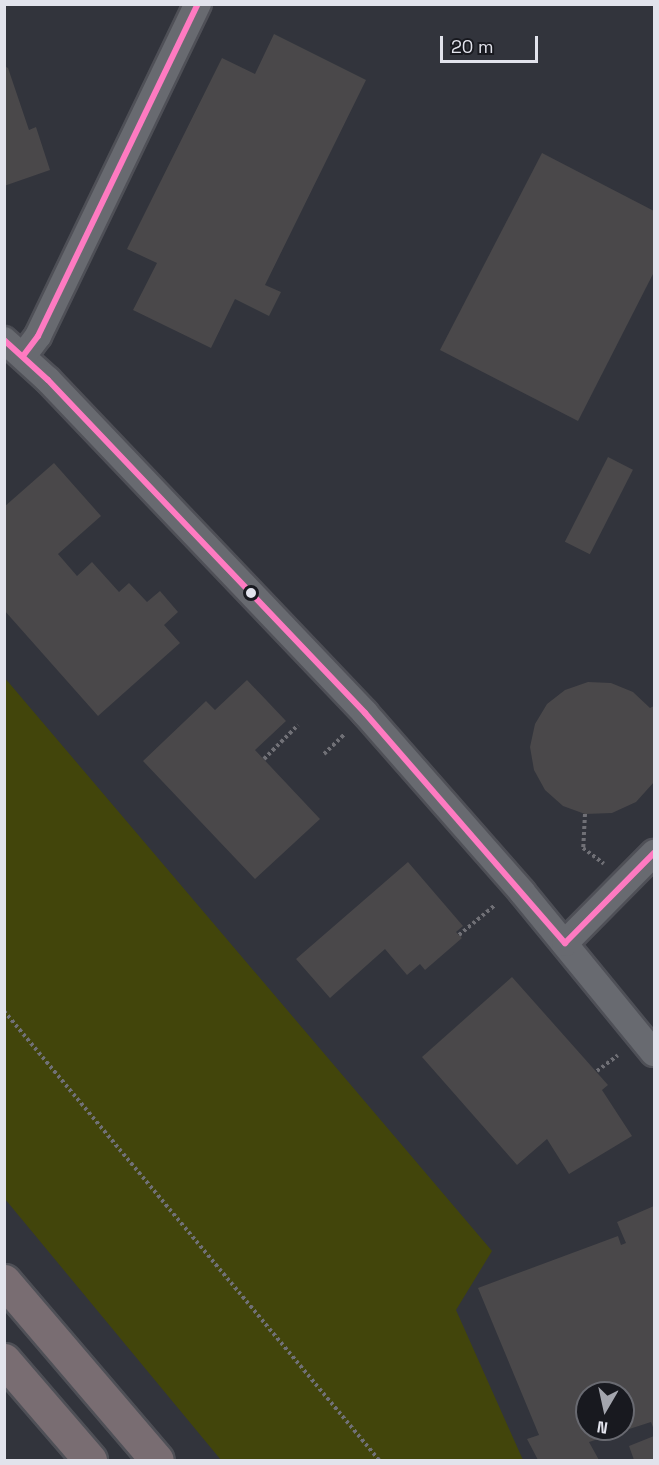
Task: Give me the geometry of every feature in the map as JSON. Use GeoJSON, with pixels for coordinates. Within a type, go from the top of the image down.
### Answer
{"type":"FeatureCollection","features":[{"type":"Feature","properties":{"kind":"highway"},"geometry":{"type":"LineString","coordinates":[[4,1281],[157,1461]]}},
{"type":"Feature","properties":{"kind":"highway"},"geometry":{"type":"LineString","coordinates":[[4,1360],[90,1461]]}},
{"type":"Feature","properties":{"kind":"street"},"geometry":{"type":"LineString","coordinates":[[198,4],[38,336],[14,348],[365,713],[517,886],[654,1053]]}},
{"type":"Feature","properties":{"kind":"street"},"geometry":{"type":"LineString","coordinates":[[565,943],[654,854]]}},
{"type":"Feature","properties":{"kind":"path"},"geometry":{"type":"LineString","coordinates":[[264,759],[298,725]]}},
{"type":"Feature","properties":{"kind":"path"},"geometry":{"type":"LineString","coordinates":[[459,935],[517,886]]}},
{"type":"Feature","properties":{"kind":"path"},"geometry":{"type":"LineString","coordinates":[[4,1011],[379,1461]]}},
{"type":"Feature","properties":{"kind":"shaded area"},"geometry":{"type":"Polygon","coordinates":[[[4,677],[492,1251],[456,1310],[523,1460],[221,1460],[5,1199],[4,677]]]}},
{"type":"Feature","properties":{"kind":"building"},"geometry":{"type":"Polygon","coordinates":[[[274,34],[366,80],[265,285],[281,292],[269,316],[235,299],[211,348],[133,310],[157,263],[127,249],[222,58],[255,74],[274,34]]]}},
{"type":"Feature","properties":{"kind":"building"},"geometry":{"type":"Polygon","coordinates":[[[4,66],[8,68],[29,130],[36,127],[50,170],[4,186],[4,66]]]}},
{"type":"Feature","properties":{"kind":"building"},"geometry":{"type":"Polygon","coordinates":[[[542,153],[654,211],[654,272],[578,421],[440,350],[542,153]]]}},
{"type":"Feature","properties":{"kind":"building"},"geometry":{"type":"Polygon","coordinates":[[[608,457],[633,470],[590,554],[565,542],[608,457]]]}},
{"type":"Feature","properties":{"kind":"building"},"geometry":{"type":"Polygon","coordinates":[[[54,463],[101,516],[58,554],[77,576],[92,562],[119,592],[129,583],[147,602],[160,591],[178,612],[164,625],[180,643],[98,716],[4,610],[4,507],[54,463]]]}},
{"type":"Feature","properties":{"kind":"building"},"geometry":{"type":"Polygon","coordinates":[[[247,680],[286,721],[255,750],[320,819],[255,879],[143,761],[206,701],[215,710],[247,680]]]}},
{"type":"Feature","properties":{"kind":"building"},"geometry":{"type":"Polygon","coordinates":[[[588,682],[611,683],[633,692],[650,708],[654,706],[654,782],[636,802],[612,813],[585,814],[563,806],[545,790],[534,770],[530,747],[535,724],[547,704],[565,690],[588,682]]]}},
{"type":"Feature","properties":{"kind":"building"},"geometry":{"type":"Polygon","coordinates":[[[408,862],[463,926],[456,932],[462,938],[425,970],[420,964],[407,975],[385,949],[330,998],[296,959],[408,862]]]}},
{"type":"Feature","properties":{"kind":"building"},"geometry":{"type":"Polygon","coordinates":[[[512,977],[608,1085],[602,1090],[632,1136],[569,1174],[547,1139],[517,1165],[422,1057],[512,977]]]}},
{"type":"Feature","properties":{"kind":"building"},"geometry":{"type":"Polygon","coordinates":[[[654,1206],[654,1430],[651,1422],[635,1427],[635,1381],[575,1381],[575,1441],[592,1441],[589,1442],[599,1460],[538,1460],[527,1439],[539,1435],[478,1288],[618,1236],[621,1245],[626,1243],[617,1222],[654,1206]]]}},
{"type":"Feature","properties":{"kind":"building"},"geometry":{"type":"Polygon","coordinates":[[[654,1436],[654,1460],[634,1460],[629,1446],[654,1436]]]}},
{"type":"Feature","properties":{"kind":"transit line"},"geometry":{"type":"LineString","coordinates":[[23,356],[38,336],[198,4]]}},
{"type":"Feature","properties":{"kind":"transit line"},"geometry":{"type":"LineString","coordinates":[[4,340],[48,380],[365,713],[565,943]]}},
{"type":"Feature","properties":{"kind":"transit line"},"geometry":{"type":"LineString","coordinates":[[565,943],[654,853]]}}]}
